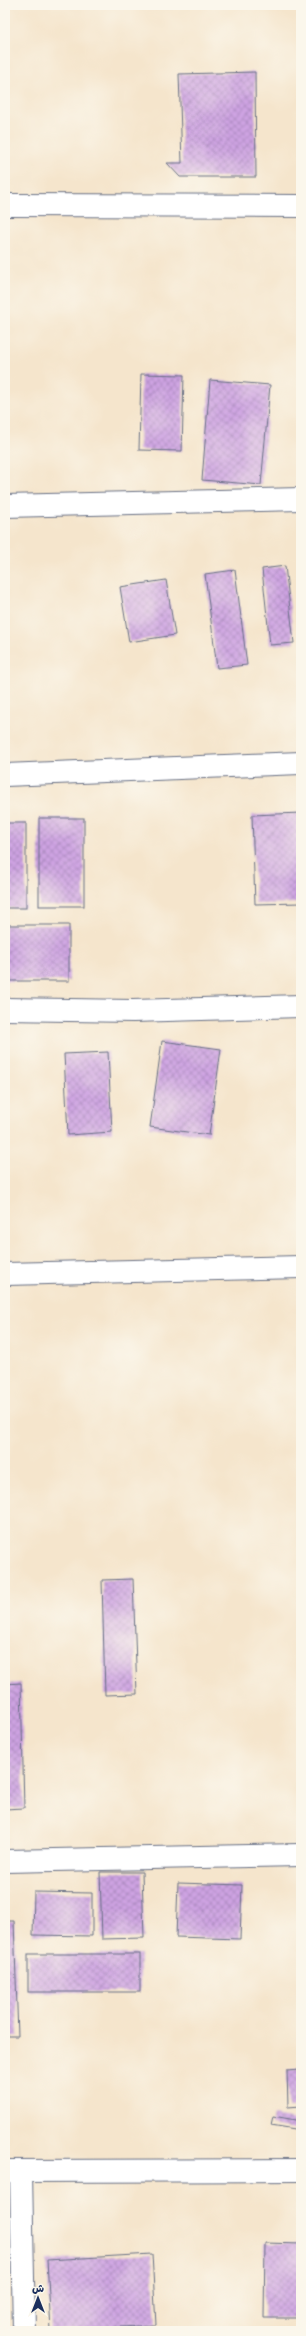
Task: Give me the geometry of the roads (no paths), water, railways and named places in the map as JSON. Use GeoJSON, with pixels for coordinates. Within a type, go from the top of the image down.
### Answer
{"type":"FeatureCollection","features":[{"type":"Feature","properties":{"kind":"street"},"geometry":{"type":"LineString","coordinates":[[5,205],[301,206]]}},
{"type":"Feature","properties":{"kind":"street"},"geometry":{"type":"LineString","coordinates":[[5,506],[301,499]]}},
{"type":"Feature","properties":{"kind":"street"},"geometry":{"type":"LineString","coordinates":[[5,776],[301,764]]}},
{"type":"Feature","properties":{"kind":"street"},"geometry":{"type":"LineString","coordinates":[[5,1009],[133,1011],[301,1006]]}},
{"type":"Feature","properties":{"kind":"street"},"geometry":{"type":"LineString","coordinates":[[5,1274],[301,1267]]}},
{"type":"Feature","properties":{"kind":"street"},"geometry":{"type":"LineString","coordinates":[[5,1861],[301,1854]]}},
{"type":"Feature","properties":{"kind":"street"},"geometry":{"type":"LineString","coordinates":[[24,2331],[13,2171],[301,2170]]}}]}
